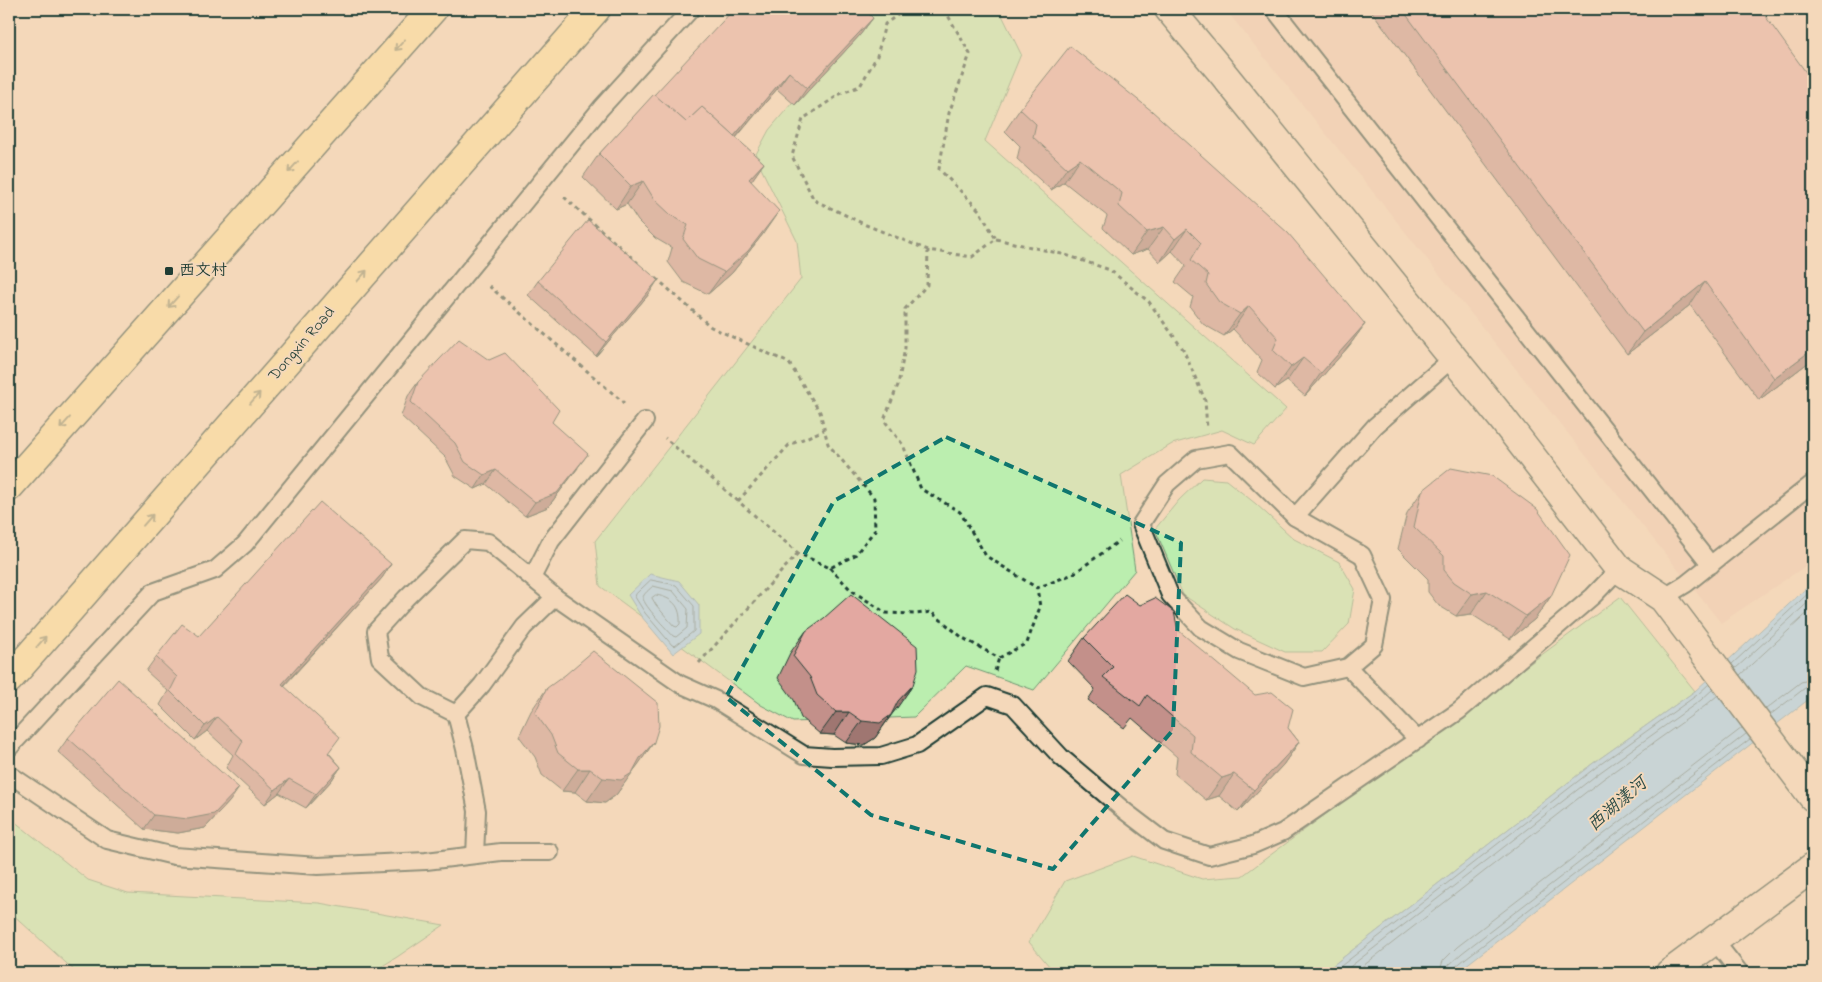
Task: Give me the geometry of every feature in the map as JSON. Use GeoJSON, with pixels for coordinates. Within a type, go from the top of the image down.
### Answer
{"type":"FeatureCollection","features":[{"type":"Feature","properties":{"kind":"main road"},"geometry":{"type":"LineString","coordinates":[[9,487],[433,9]]}},
{"type":"Feature","properties":{"kind":"main road","name":"Dongxin Road"},"geometry":{"type":"LineString","coordinates":[[9,679],[596,9]]}},
{"type":"Feature","properties":{"kind":"street"},"geometry":{"type":"LineString","coordinates":[[1169,9],[1453,358],[1619,570],[1663,598],[1813,796]]}},
{"type":"Feature","properties":{"kind":"street"},"geometry":{"type":"LineString","coordinates":[[1670,973],[1813,867]]}},
{"type":"Feature","properties":{"kind":"lane"},"geometry":{"type":"LineString","coordinates":[[9,748],[153,592],[215,570],[245,544],[601,108],[691,9]]}},
{"type":"Feature","properties":{"kind":"lane"},"geometry":{"type":"LineString","coordinates":[[1274,9],[1711,565]]}},
{"type":"Feature","properties":{"kind":"lane"},"geometry":{"type":"LineString","coordinates":[[1295,516],[1375,426],[1453,358]]}},
{"type":"Feature","properties":{"kind":"lane"},"geometry":{"type":"LineString","coordinates":[[532,578],[551,541],[645,421]]}},
{"type":"Feature","properties":{"kind":"lane"},"geometry":{"type":"LineString","coordinates":[[1230,453],[1295,516],[1362,554],[1382,600],[1374,645],[1348,667],[1304,677],[1240,651],[1201,628],[1170,595],[1141,524],[1166,484],[1196,459],[1230,453]]}},
{"type":"Feature","properties":{"kind":"lane"},"geometry":{"type":"LineString","coordinates":[[1663,598],[1711,565],[1813,483]]}},
{"type":"Feature","properties":{"kind":"lane"},"geometry":{"type":"LineString","coordinates":[[475,854],[477,811],[456,714],[422,697],[380,658],[376,631],[406,598],[465,540],[488,542],[554,597],[680,684],[716,700],[804,755],[832,757],[881,756],[917,745],[987,696],[1013,705],[1061,757],[1126,812],[1164,841],[1209,856],[1253,845],[1283,832],[1418,740],[1459,711],[1593,596],[1619,570]]}},
{"type":"Feature","properties":{"kind":"lane"},"geometry":{"type":"LineString","coordinates":[[456,714],[482,685],[524,627],[554,597]]}},
{"type":"Feature","properties":{"kind":"lane"},"geometry":{"type":"LineString","coordinates":[[1348,667],[1418,740]]}},
{"type":"Feature","properties":{"kind":"lane"},"geometry":{"type":"LineString","coordinates":[[9,774],[108,840],[174,856],[318,866],[426,861],[501,852],[550,852]]}},
{"type":"Feature","properties":{"kind":"lane"},"geometry":{"type":"LineString","coordinates":[[1714,940],[1740,973]]}},
{"type":"Feature","properties":{"kind":"path"},"geometry":{"type":"LineString","coordinates":[[906,9],[885,24],[876,56],[860,86],[840,94],[802,120],[792,156],[814,200],[866,225],[928,250],[972,257],[996,239]]}},
{"type":"Feature","properties":{"kind":"path"},"geometry":{"type":"LineString","coordinates":[[931,9],[946,12],[970,54],[949,113],[939,169],[978,210],[996,239],[1066,255],[1110,270],[1148,302],[1183,350],[1205,400],[1208,457]]}},
{"type":"Feature","properties":{"kind":"path"},"geometry":{"type":"LineString","coordinates":[[544,179],[645,269]]}},
{"type":"Feature","properties":{"kind":"path"},"geometry":{"type":"LineString","coordinates":[[469,269],[798,553],[830,568],[851,590],[886,613],[915,614],[931,612],[963,638],[999,658],[1027,643],[1040,607],[1037,588],[986,556],[960,512],[921,489],[903,445],[884,420],[898,385],[905,348],[905,309],[927,285],[928,250]]}},
{"type":"Feature","properties":{"kind":"path"},"geometry":{"type":"LineString","coordinates":[[652,276],[711,327],[789,363],[820,412],[828,444],[874,498],[875,530],[855,555],[830,568]]}},
{"type":"Feature","properties":{"kind":"path"},"geometry":{"type":"LineString","coordinates":[[738,501],[789,445],[824,430]]}},
{"type":"Feature","properties":{"kind":"path"},"geometry":{"type":"LineString","coordinates":[[1037,588],[1073,574],[1141,524]]}},
{"type":"Feature","properties":{"kind":"path"},"geometry":{"type":"LineString","coordinates":[[680,684],[798,553]]}},
{"type":"Feature","properties":{"kind":"highlighted area"},"geometry":{"type":"Polygon","coordinates":[[[946,437],[1181,543],[1173,730],[1053,869],[871,815],[726,697],[834,501],[946,437]]]}},
{"type":"Feature","properties":{"kind":"shaded area"},"geometry":{"type":"Polygon","coordinates":[[[1225,9],[1813,9],[1813,561],[1721,623],[1225,9]]]}},
{"type":"Feature","properties":{"kind":"green space"},"geometry":{"type":"Polygon","coordinates":[[[872,9],[999,9],[1021,54],[985,141],[1286,409],[1254,445],[1222,430],[1172,444],[1121,475],[1135,570],[1034,690],[966,666],[914,717],[793,722],[761,705],[600,586],[595,541],[801,279],[797,241],[755,156],[769,130],[872,9]]]}},
{"type":"Feature","properties":{"kind":"green space"},"geometry":{"type":"Polygon","coordinates":[[[1202,478],[1226,480],[1256,504],[1294,539],[1339,562],[1355,589],[1349,624],[1322,652],[1285,652],[1235,629],[1183,595],[1155,529],[1179,500],[1202,478]]]}},
{"type":"Feature","properties":{"kind":"green space"},"geometry":{"type":"Polygon","coordinates":[[[1620,597],[1695,691],[1592,764],[1323,973],[1055,973],[1029,942],[1065,881],[1133,856],[1202,879],[1242,876],[1620,597]]]}},
{"type":"Feature","properties":{"kind":"green space"},"geometry":{"type":"Polygon","coordinates":[[[9,817],[88,880],[128,893],[319,903],[444,925],[371,973],[77,973],[9,911],[9,817]]]}},
{"type":"Feature","properties":{"kind":"water"},"geometry":{"type":"Polygon","coordinates":[[[650,574],[679,581],[699,605],[699,634],[673,654],[641,616],[628,595],[650,574]]]}},
{"type":"Feature","properties":{"kind":"water","name":"西湖漾河"},"geometry":{"type":"Polygon","coordinates":[[[1813,582],[1813,696],[1456,973],[1323,973],[1592,764],[1695,691],[1813,582]]]}},
{"type":"Feature","properties":{"kind":"building"},"geometry":{"type":"Polygon","coordinates":[[[734,9],[864,9],[873,18],[807,88],[789,72],[734,136],[702,107],[686,122],[654,95],[734,9]]]}},
{"type":"Feature","properties":{"kind":"building"},"geometry":{"type":"Polygon","coordinates":[[[1402,9],[1760,9],[1813,82],[1813,349],[1774,378],[1705,282],[1643,332],[1402,9]]]}},
{"type":"Feature","properties":{"kind":"building"},"geometry":{"type":"Polygon","coordinates":[[[1070,46],[1152,111],[1288,233],[1365,324],[1321,373],[1303,358],[1291,367],[1273,350],[1278,338],[1249,306],[1240,314],[1219,302],[1206,284],[1208,275],[1191,260],[1201,243],[1187,229],[1175,239],[1164,227],[1147,232],[1119,206],[1122,193],[1080,159],[1067,168],[1033,137],[1036,124],[1020,109],[1070,46]]]}},
{"type":"Feature","properties":{"kind":"building"},"geometry":{"type":"Polygon","coordinates":[[[654,94],[686,122],[702,107],[764,163],[749,179],[779,211],[748,251],[724,272],[698,259],[683,239],[688,225],[671,215],[654,199],[643,181],[631,186],[599,154],[654,94]]]}},
{"type":"Feature","properties":{"kind":"building"},"geometry":{"type":"Polygon","coordinates":[[[588,220],[658,280],[606,342],[538,281],[588,220]]]}},
{"type":"Feature","properties":{"kind":"building"},"geometry":{"type":"Polygon","coordinates":[[[459,339],[489,360],[505,353],[559,410],[552,422],[588,454],[557,493],[535,502],[496,470],[484,475],[465,462],[455,443],[411,402],[418,382],[459,339]]]}},
{"type":"Feature","properties":{"kind":"building"},"geometry":{"type":"Polygon","coordinates":[[[1451,468],[1492,476],[1537,509],[1570,555],[1551,596],[1526,616],[1487,591],[1472,594],[1454,582],[1444,570],[1444,556],[1414,527],[1422,491],[1451,468]]]}},
{"type":"Feature","properties":{"kind":"building"},"geometry":{"type":"Polygon","coordinates":[[[320,502],[391,564],[282,684],[340,737],[328,753],[341,767],[316,794],[289,779],[275,790],[236,754],[243,741],[217,717],[205,726],[170,691],[177,677],[156,657],[182,624],[199,636],[320,502]]]}},
{"type":"Feature","properties":{"kind":"building"},"geometry":{"type":"Polygon","coordinates":[[[851,594],[917,646],[918,669],[913,685],[898,701],[891,715],[880,723],[862,721],[849,712],[836,712],[817,695],[810,677],[793,656],[806,631],[851,594]]]}},
{"type":"Feature","properties":{"kind":"building"},"geometry":{"type":"Polygon","coordinates":[[[1125,594],[1140,605],[1155,598],[1174,612],[1178,630],[1255,695],[1272,692],[1293,709],[1288,728],[1299,742],[1254,790],[1234,774],[1222,778],[1191,752],[1193,735],[1147,695],[1140,706],[1103,677],[1113,667],[1084,638],[1125,594]]]}},
{"type":"Feature","properties":{"kind":"building"},"geometry":{"type":"Polygon","coordinates":[[[593,651],[658,703],[659,726],[654,742],[640,758],[632,773],[621,780],[603,778],[590,769],[578,769],[558,753],[551,735],[535,713],[547,688],[593,651]]]}},
{"type":"Feature","properties":{"kind":"building"},"geometry":{"type":"Polygon","coordinates":[[[118,679],[239,788],[214,814],[188,819],[154,815],[68,738],[118,679]]]}},
{"type":"Feature","properties":{"kind":"place","name":"西文村"},"geometry":{"type":"Point","coordinates":[169,271]}}]}
